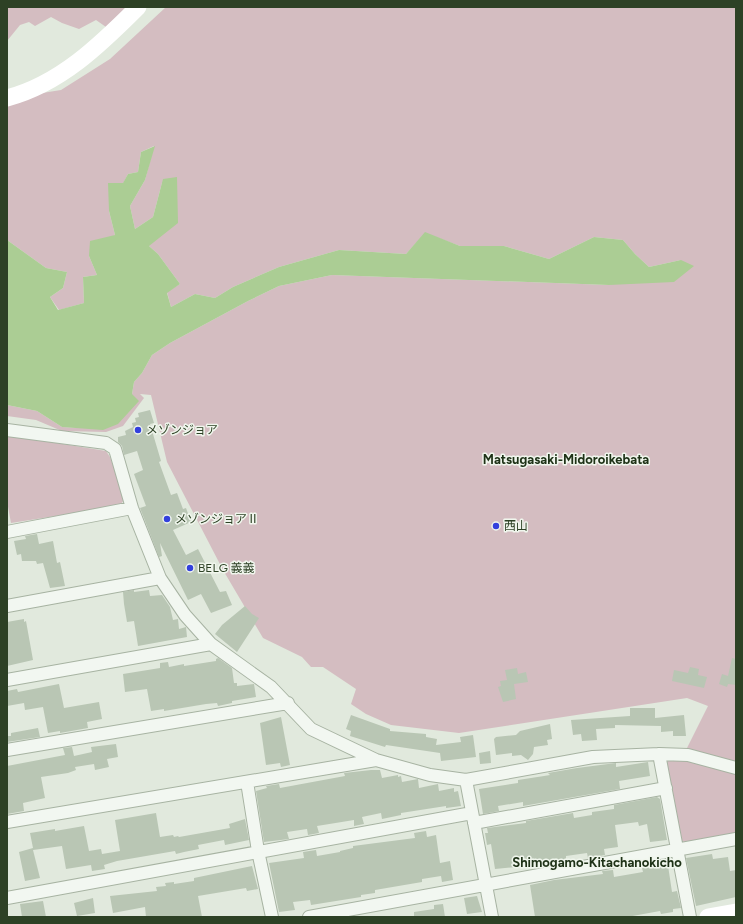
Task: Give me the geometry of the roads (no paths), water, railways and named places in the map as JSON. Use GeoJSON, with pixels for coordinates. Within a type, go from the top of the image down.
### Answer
{"type":"FeatureCollection","features":[{"type":"Feature","properties":{"kind":"street"},"geometry":{"type":"LineString","coordinates":[[7,98],[38,87],[86,56],[112,34],[138,7]]}},
{"type":"Feature","properties":{"kind":"street"},"geometry":{"type":"LineString","coordinates":[[7,430],[106,443],[116,449],[132,508],[160,578],[185,615],[211,644],[271,687],[288,703],[311,729],[376,760],[430,775],[466,780],[593,757],[659,754],[688,755],[736,768]]}},
{"type":"Feature","properties":{"kind":"street"},"geometry":{"type":"LineString","coordinates":[[7,532],[132,508]]}},
{"type":"Feature","properties":{"kind":"street"},"geometry":{"type":"LineString","coordinates":[[7,606],[160,578]]}},
{"type":"Feature","properties":{"kind":"street"},"geometry":{"type":"LineString","coordinates":[[7,680],[211,644]]}},
{"type":"Feature","properties":{"kind":"street"},"geometry":{"type":"LineString","coordinates":[[7,750],[288,703]]}},
{"type":"Feature","properties":{"kind":"street"},"geometry":{"type":"LineString","coordinates":[[659,754],[690,917]]}},
{"type":"Feature","properties":{"kind":"street"},"geometry":{"type":"LineString","coordinates":[[7,822],[376,760]]}},
{"type":"Feature","properties":{"kind":"street"},"geometry":{"type":"LineString","coordinates":[[466,780],[492,917]]}},
{"type":"Feature","properties":{"kind":"street"},"geometry":{"type":"LineString","coordinates":[[247,782],[258,851],[272,917]]}},
{"type":"Feature","properties":{"kind":"street"},"geometry":{"type":"LineString","coordinates":[[7,898],[258,851],[666,788]]}},
{"type":"Feature","properties":{"kind":"street"},"geometry":{"type":"LineString","coordinates":[[309,917],[736,839]]}},
{"type":"Feature","properties":{"kind":"street"},"geometry":{"type":"LineString","coordinates":[[708,917],[736,912]]}},
{"type":"Feature","properties":{"kind":"place","name":"メゾンジョア"},"geometry":{"type":"Point","coordinates":[138,430]}},
{"type":"Feature","properties":{"kind":"place","name":"メゾンジョアⅡ"},"geometry":{"type":"Point","coordinates":[167,519]}},
{"type":"Feature","properties":{"kind":"place","name":"西山"},"geometry":{"type":"Point","coordinates":[496,526]}},
{"type":"Feature","properties":{"kind":"place","name":"BELG 義義"},"geometry":{"type":"Point","coordinates":[190,568]}},
{"type":"Feature","properties":{"kind":"district","name":"Matsugasaki-Midoroikebata"},"geometry":{"type":"Point","coordinates":[566,459]}},
{"type":"Feature","properties":{"kind":"district","name":"Shimogamo-Kitachanokicho"},"geometry":{"type":"Point","coordinates":[597,862]}}]}
